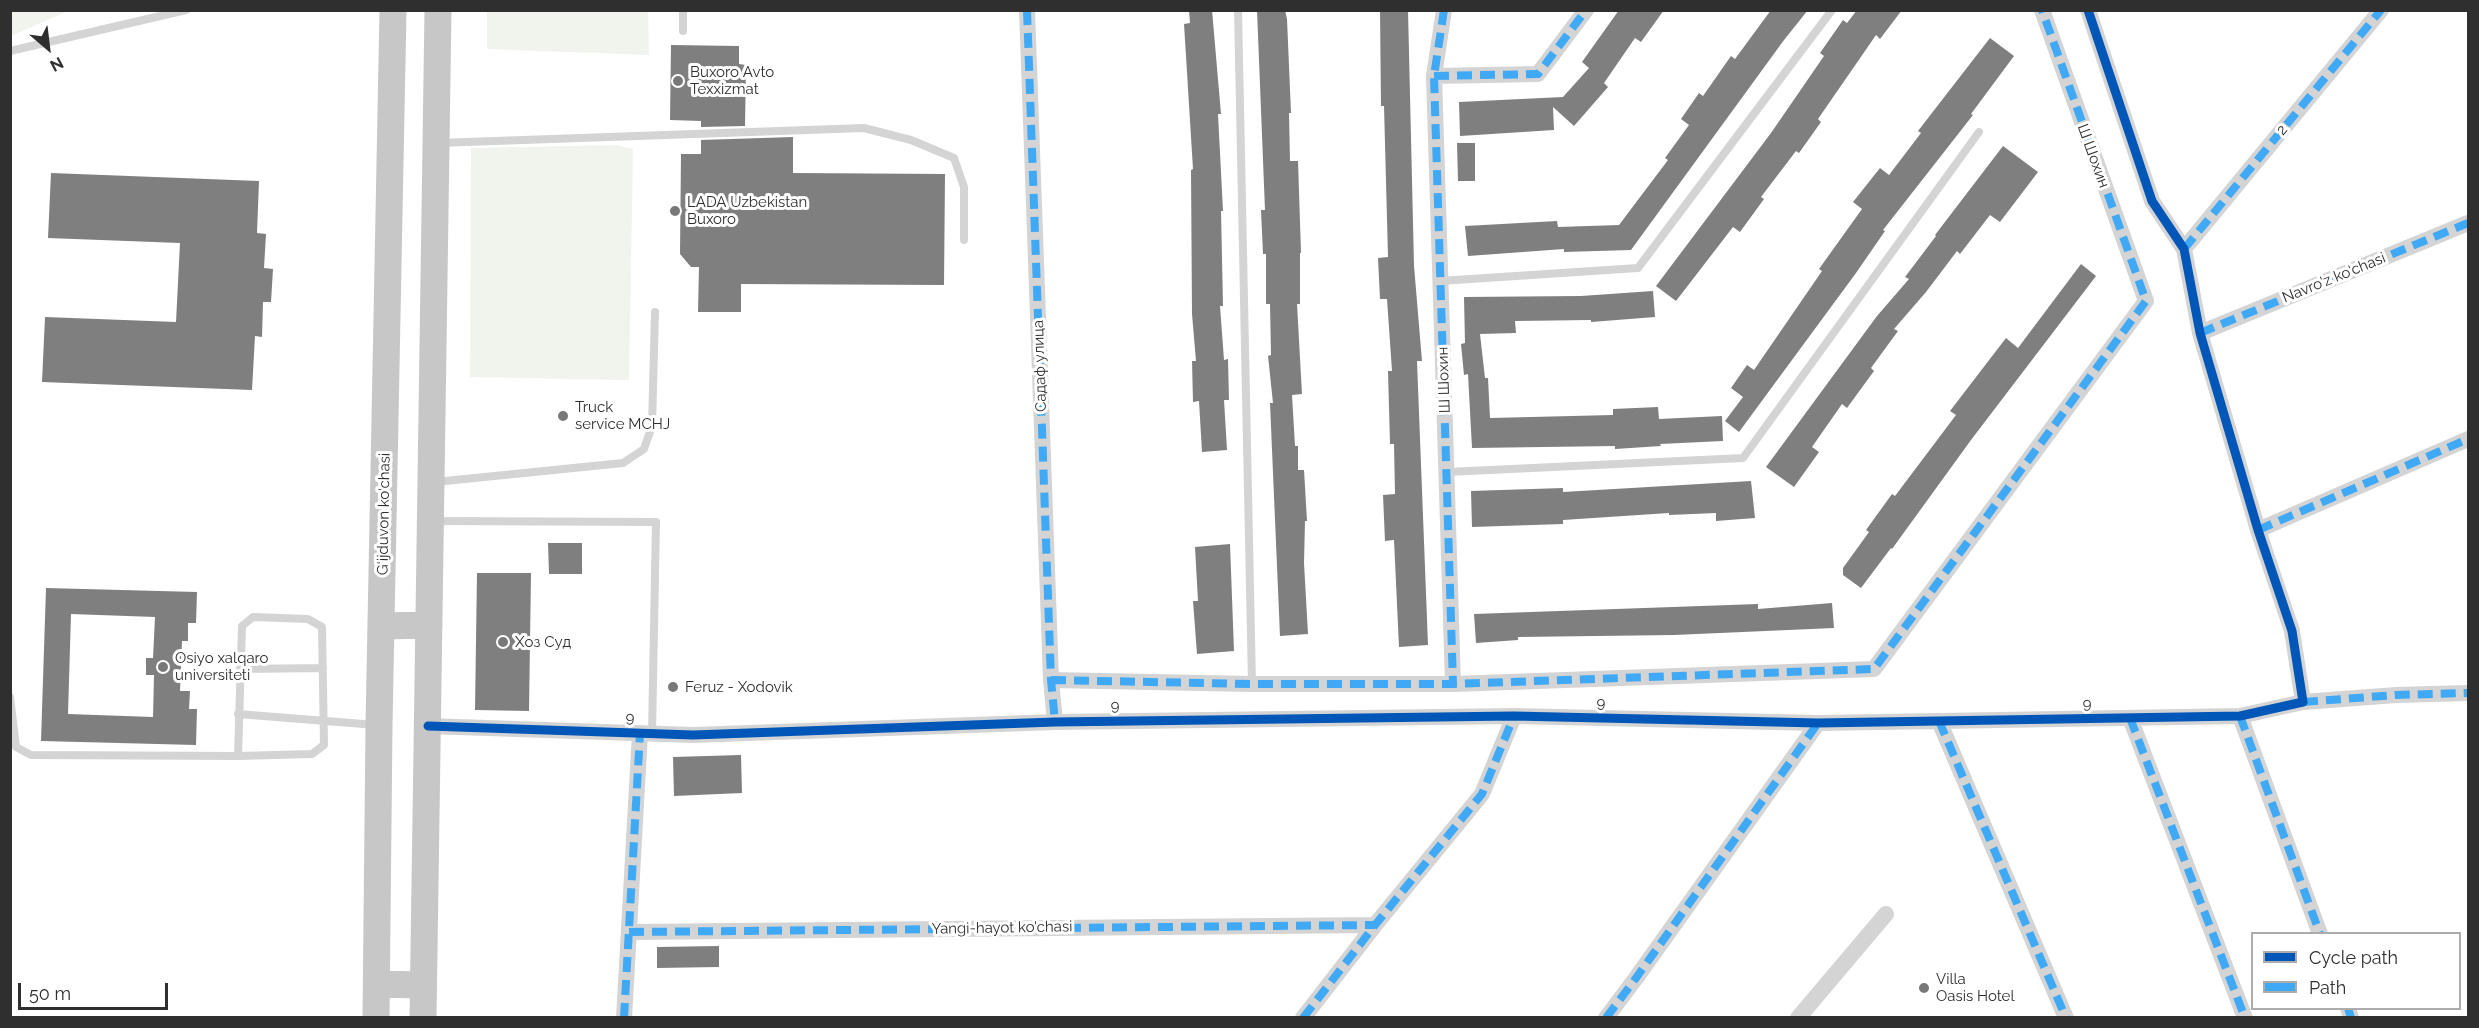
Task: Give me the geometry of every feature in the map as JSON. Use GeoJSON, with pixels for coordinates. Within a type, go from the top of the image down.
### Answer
{"type":"FeatureCollection","features":[{"type":"Feature","properties":{"kind":"main road","name":"G'ijduvon ko'chasi"},"geometry":{"type":"LineString","coordinates":[[376,1017],[379,725],[393,10]]}},
{"type":"Feature","properties":{"kind":"main road"},"geometry":{"type":"LineString","coordinates":[[423,1017],[438,10]]}},
{"type":"Feature","properties":{"kind":"main road"},"geometry":{"type":"LineString","coordinates":[[382,626],[429,625]]}},
{"type":"Feature","properties":{"kind":"main road"},"geometry":{"type":"LineString","coordinates":[[377,984],[423,985]]}},
{"type":"Feature","properties":{"kind":"street","name":"Садаф улица"},"geometry":{"type":"LineString","coordinates":[[1027,10],[1051,680],[1055,722]]}},
{"type":"Feature","properties":{"kind":"street","name":"Ш Шохин"},"geometry":{"type":"LineString","coordinates":[[1444,10],[1434,76],[1453,684],[1874,669],[2146,301],[2042,10]]}},
{"type":"Feature","properties":{"kind":"street"},"geometry":{"type":"LineString","coordinates":[[1434,76],[1538,74],[1586,10]]}},
{"type":"Feature","properties":{"kind":"street"},"geometry":{"type":"LineString","coordinates":[[2088,10],[2152,201],[2184,249],[2200,333],[2258,530],[2292,631],[2303,702]]}},
{"type":"Feature","properties":{"kind":"street","name":"2"},"geometry":{"type":"LineString","coordinates":[[2184,249],[2381,10]]}},
{"type":"Feature","properties":{"kind":"street","name":"Navro'z ko'chasi"},"geometry":{"type":"LineString","coordinates":[[2200,333],[2469,223]]}},
{"type":"Feature","properties":{"kind":"street"},"geometry":{"type":"LineString","coordinates":[[2258,530],[2469,440]]}},
{"type":"Feature","properties":{"kind":"street"},"geometry":{"type":"LineString","coordinates":[[1051,680],[1252,684],[1453,684]]}},
{"type":"Feature","properties":{"kind":"street","name":"9"},"geometry":{"type":"LineString","coordinates":[[428,726],[693,735],[1055,722],[1514,716],[1818,723],[2130,718],[2240,716],[2303,702],[2396,695],[2469,693]]}},
{"type":"Feature","properties":{"kind":"street"},"geometry":{"type":"LineString","coordinates":[[1303,1017],[1482,794],[1514,716]]}},
{"type":"Feature","properties":{"kind":"street"},"geometry":{"type":"LineString","coordinates":[[2240,716],[2320,932]]}},
{"type":"Feature","properties":{"kind":"street"},"geometry":{"type":"LineString","coordinates":[[2130,718],[2245,1017]]}},
{"type":"Feature","properties":{"kind":"street"},"geometry":{"type":"LineString","coordinates":[[1939,721],[2066,1017]]}},
{"type":"Feature","properties":{"kind":"street"},"geometry":{"type":"LineString","coordinates":[[1606,1017],[1818,723]]}},
{"type":"Feature","properties":{"kind":"street"},"geometry":{"type":"LineString","coordinates":[[624,1017],[646,733]]}},
{"type":"Feature","properties":{"kind":"street"},"geometry":{"type":"LineString","coordinates":[[1798,1017],[1886,914]]}},
{"type":"Feature","properties":{"kind":"street","name":"Yangi-hayot ko'chasi"},"geometry":{"type":"LineString","coordinates":[[629,932],[1375,925]]}},
{"type":"Feature","properties":{"kind":"lane"},"geometry":{"type":"LineString","coordinates":[[10,51],[186,10]]}},
{"type":"Feature","properties":{"kind":"lane"},"geometry":{"type":"LineString","coordinates":[[682,10],[683,31]]}},
{"type":"Feature","properties":{"kind":"lane"},"geometry":{"type":"LineString","coordinates":[[1238,10],[1252,684]]}},
{"type":"Feature","properties":{"kind":"lane"},"geometry":{"type":"LineString","coordinates":[[1440,281],[1638,268],[1832,10]]}},
{"type":"Feature","properties":{"kind":"lane"},"geometry":{"type":"LineString","coordinates":[[435,144],[864,129],[911,140],[954,158],[964,187],[964,240]]}},
{"type":"Feature","properties":{"kind":"lane"},"geometry":{"type":"LineString","coordinates":[[1448,472],[1743,458],[1979,132]]}},
{"type":"Feature","properties":{"kind":"lane"},"geometry":{"type":"LineString","coordinates":[[432,482],[623,463],[644,449],[652,426],[655,312]]}},
{"type":"Feature","properties":{"kind":"lane"},"geometry":{"type":"LineString","coordinates":[[430,521],[656,522],[646,733]]}},
{"type":"Feature","properties":{"kind":"lane"},"geometry":{"type":"LineString","coordinates":[[10,697],[16,747],[32,755],[238,756],[312,754],[324,745],[322,627],[308,619],[253,617],[242,626],[238,756]]}},
{"type":"Feature","properties":{"kind":"lane"},"geometry":{"type":"LineString","coordinates":[[240,669],[323,668]]}},
{"type":"Feature","properties":{"kind":"lane"},"geometry":{"type":"LineString","coordinates":[[238,714],[379,725]]}},
{"type":"Feature","properties":{"kind":"shaded area"},"geometry":{"type":"Polygon","coordinates":[[[11,10],[68,10],[68,11],[11,36],[11,10]]]}},
{"type":"Feature","properties":{"kind":"shaded area"},"geometry":{"type":"Polygon","coordinates":[[[487,11],[648,11],[649,55],[487,49],[487,11]]]}},
{"type":"Feature","properties":{"kind":"shaded area"},"geometry":{"type":"Polygon","coordinates":[[[617,145],[633,149],[629,380],[470,377],[471,148],[617,145]]]}},
{"type":"Feature","properties":{"kind":"building"},"geometry":{"type":"Polygon","coordinates":[[[1189,10],[1212,10],[1221,114],[1218,114],[1223,211],[1221,211],[1223,306],[1220,306],[1224,360],[1228,359],[1229,400],[1224,400],[1227,450],[1202,452],[1199,401],[1193,402],[1192,361],[1196,361],[1192,314],[1191,170],[1193,169],[1184,24],[1190,23],[1189,10]]]}},
{"type":"Feature","properties":{"kind":"building"},"geometry":{"type":"Polygon","coordinates":[[[1257,10],[1285,10],[1291,113],[1289,113],[1290,161],[1298,161],[1301,253],[1300,304],[1297,304],[1302,394],[1292,395],[1295,446],[1298,446],[1298,470],[1304,470],[1307,521],[1305,521],[1304,563],[1308,634],[1280,636],[1270,403],[1273,403],[1268,356],[1271,355],[1270,304],[1266,304],[1266,254],[1263,254],[1261,210],[1265,210],[1257,10]]]}},
{"type":"Feature","properties":{"kind":"building"},"geometry":{"type":"Polygon","coordinates":[[[1380,10],[1408,10],[1414,266],[1422,361],[1417,361],[1428,645],[1399,647],[1394,540],[1385,541],[1383,495],[1395,494],[1394,444],[1390,444],[1388,371],[1392,371],[1387,299],[1380,299],[1378,258],[1388,257],[1384,106],[1381,106],[1380,10]]]}},
{"type":"Feature","properties":{"kind":"building"},"geometry":{"type":"Polygon","coordinates":[[[1619,10],[1664,10],[1641,42],[1635,38],[1604,83],[1608,87],[1574,126],[1553,107],[1554,130],[1460,136],[1459,102],[1563,97],[1589,68],[1582,62],[1619,10]]]}},
{"type":"Feature","properties":{"kind":"building"},"geometry":{"type":"Polygon","coordinates":[[[1771,10],[1808,10],[1631,250],[1564,252],[1564,249],[1468,256],[1465,226],[1557,221],[1558,227],[1619,225],[1668,160],[1665,158],[1689,125],[1681,119],[1699,93],[1703,96],[1731,56],[1735,59],[1771,10]]]}},
{"type":"Feature","properties":{"kind":"building"},"geometry":{"type":"Polygon","coordinates":[[[1857,10],[1902,10],[1880,39],[1876,35],[1818,119],[1821,122],[1799,153],[1796,151],[1761,197],[1764,199],[1740,232],[1733,227],[1676,301],[1656,286],[1771,133],[1824,56],[1820,53],[1843,20],[1847,23],[1857,10]]]}},
{"type":"Feature","properties":{"kind":"building"},"geometry":{"type":"Polygon","coordinates":[[[1990,38],[2014,56],[1971,114],[1973,115],[1883,230],[1885,231],[1856,273],[1739,432],[1725,421],[1743,397],[1731,388],[1747,365],[1754,370],[1822,271],[1819,269],[1862,209],[1853,202],[1880,168],[1889,175],[1921,133],[1918,131],[1990,38]]]}},
{"type":"Feature","properties":{"kind":"building"},"geometry":{"type":"Polygon","coordinates":[[[671,45],[739,46],[739,64],[746,65],[745,126],[701,127],[701,121],[670,120],[671,45]]]}},
{"type":"Feature","properties":{"kind":"building"},"geometry":{"type":"Polygon","coordinates":[[[793,137],[793,173],[945,174],[944,285],[741,284],[741,312],[698,312],[699,267],[691,267],[680,254],[681,154],[701,154],[701,140],[793,137]]]}},
{"type":"Feature","properties":{"kind":"building"},"geometry":{"type":"Polygon","coordinates":[[[1457,143],[1475,143],[1475,181],[1458,181],[1457,143]]]}},
{"type":"Feature","properties":{"kind":"building"},"geometry":{"type":"Polygon","coordinates":[[[2003,146],[2038,172],[2000,222],[1990,215],[1960,254],[1957,251],[1894,329],[1898,331],[1871,368],[1874,371],[1847,408],[1842,404],[1812,447],[1819,452],[1794,487],[1766,467],[1877,316],[1909,279],[1905,277],[2003,146]]]}},
{"type":"Feature","properties":{"kind":"building"},"geometry":{"type":"Polygon","coordinates":[[[51,173],[259,181],[257,233],[266,234],[264,268],[273,269],[271,302],[263,302],[262,337],[255,336],[252,390],[42,382],[45,317],[176,322],[180,243],[48,238],[51,173]]]}},
{"type":"Feature","properties":{"kind":"building"},"geometry":{"type":"Polygon","coordinates":[[[2081,264],[2096,276],[1861,588],[1843,575],[1843,568],[1869,532],[1866,530],[1892,494],[1895,496],[1956,415],[1950,411],[2006,338],[2018,348],[2081,264]]]}},
{"type":"Feature","properties":{"kind":"building"},"geometry":{"type":"Polygon","coordinates":[[[1653,291],[1655,317],[1591,322],[1591,320],[1515,321],[1516,333],[1480,334],[1485,378],[1488,378],[1490,418],[1613,415],[1613,409],[1658,407],[1659,419],[1722,416],[1723,441],[1615,449],[1615,446],[1472,448],[1468,374],[1464,375],[1461,344],[1465,343],[1464,297],[1581,296],[1653,291]]]}},
{"type":"Feature","properties":{"kind":"building"},"geometry":{"type":"Polygon","coordinates":[[[1751,481],[1755,518],[1716,521],[1716,513],[1669,515],[1669,513],[1563,520],[1563,524],[1472,527],[1471,491],[1563,488],[1563,492],[1751,481]]]}},
{"type":"Feature","properties":{"kind":"building"},"geometry":{"type":"Polygon","coordinates":[[[548,543],[582,543],[582,574],[549,574],[548,543]]]}},
{"type":"Feature","properties":{"kind":"building"},"geometry":{"type":"Polygon","coordinates":[[[1230,544],[1234,651],[1197,654],[1193,601],[1198,601],[1195,547],[1230,544]]]}},
{"type":"Feature","properties":{"kind":"building","name":"Хоз Суд"},"geometry":{"type":"Polygon","coordinates":[[[477,573],[531,573],[529,711],[475,710],[477,573]]]}},
{"type":"Feature","properties":{"kind":"building","name":"Osiyo xalqaro universiteti"},"geometry":{"type":"Polygon","coordinates":[[[46,588],[197,592],[196,623],[188,623],[188,641],[182,641],[180,691],[190,691],[189,709],[197,709],[196,745],[41,741],[46,588]],[[71,614],[68,714],[153,717],[154,675],[146,675],[146,658],[153,658],[155,617],[71,614]]]}},
{"type":"Feature","properties":{"kind":"building"},"geometry":{"type":"Polygon","coordinates":[[[1832,603],[1834,628],[1674,635],[1518,637],[1518,640],[1476,643],[1474,614],[1758,604],[1758,609],[1832,603]]]}},
{"type":"Feature","properties":{"kind":"building"},"geometry":{"type":"Polygon","coordinates":[[[741,755],[742,793],[674,796],[673,757],[741,755]]]}},
{"type":"Feature","properties":{"kind":"building"},"geometry":{"type":"Polygon","coordinates":[[[719,946],[719,967],[657,968],[657,947],[719,946]]]}},
{"type":"Feature","properties":{"kind":"marked path"},"geometry":{"type":"LineString","coordinates":[[1027,10],[1051,680],[1055,722]]}},
{"type":"Feature","properties":{"kind":"marked path"},"geometry":{"type":"LineString","coordinates":[[1444,10],[1434,76],[1453,684]]}},
{"type":"Feature","properties":{"kind":"marked path"},"geometry":{"type":"LineString","coordinates":[[1434,76],[1538,74],[1586,10]]}},
{"type":"Feature","properties":{"kind":"marked path"},"geometry":{"type":"LineString","coordinates":[[1051,680],[1252,684],[1453,684],[1874,669],[2146,301],[2042,10]]}},
{"type":"Feature","properties":{"kind":"marked path"},"geometry":{"type":"LineString","coordinates":[[2184,249],[2381,10]]}},
{"type":"Feature","properties":{"kind":"marked path"},"geometry":{"type":"LineString","coordinates":[[2200,333],[2468,223]]}},
{"type":"Feature","properties":{"kind":"marked path"},"geometry":{"type":"LineString","coordinates":[[2258,530],[2468,439]]}},
{"type":"Feature","properties":{"kind":"marked path"},"geometry":{"type":"LineString","coordinates":[[2303,702],[2396,695],[2468,693]]}},
{"type":"Feature","properties":{"kind":"marked path"},"geometry":{"type":"LineString","coordinates":[[1303,1018],[1375,925],[1482,794],[1514,716]]}},
{"type":"Feature","properties":{"kind":"marked path"},"geometry":{"type":"LineString","coordinates":[[2240,716],[2319,932]]}},
{"type":"Feature","properties":{"kind":"marked path"},"geometry":{"type":"LineString","coordinates":[[2130,718],[2245,1018]]}},
{"type":"Feature","properties":{"kind":"marked path"},"geometry":{"type":"LineString","coordinates":[[1939,721],[2066,1018]]}},
{"type":"Feature","properties":{"kind":"marked path"},"geometry":{"type":"LineString","coordinates":[[1606,1018],[1818,723]]}},
{"type":"Feature","properties":{"kind":"marked path"},"geometry":{"type":"LineString","coordinates":[[624,1018],[640,733]]}},
{"type":"Feature","properties":{"kind":"marked path"},"geometry":{"type":"LineString","coordinates":[[629,932],[1375,925]]}},
{"type":"Feature","properties":{"kind":"marked path"},"geometry":{"type":"LineString","coordinates":[[2349,1010],[2351,1018]]}},
{"type":"Feature","properties":{"kind":"cycle path"},"geometry":{"type":"LineString","coordinates":[[428,726],[693,735],[1055,722],[1514,716],[1818,723],[2240,716],[2303,702],[2292,631],[2258,530],[2200,333],[2184,249],[2152,201],[2088,10]]}},
{"type":"Feature","properties":{"kind":"place","name":"Buxoro Avto Texxizmat"},"geometry":{"type":"Point","coordinates":[678,81]}},
{"type":"Feature","properties":{"kind":"place","name":"LADA Uzbekistan Buxoro"},"geometry":{"type":"Point","coordinates":[675,211]}},
{"type":"Feature","properties":{"kind":"place","name":"Truck service MCHJ"},"geometry":{"type":"Point","coordinates":[563,416]}},
{"type":"Feature","properties":{"kind":"place","name":"Хоз Суд"},"geometry":{"type":"Point","coordinates":[503,642]}},
{"type":"Feature","properties":{"kind":"place","name":"Osiyo xalqaro universiteti"},"geometry":{"type":"Point","coordinates":[163,667]}},
{"type":"Feature","properties":{"kind":"place","name":"Feruz - Xodovik"},"geometry":{"type":"Point","coordinates":[673,687]}},
{"type":"Feature","properties":{"kind":"place","name":"Villa Oasis Hotel"},"geometry":{"type":"Point","coordinates":[1924,988]}}]}
